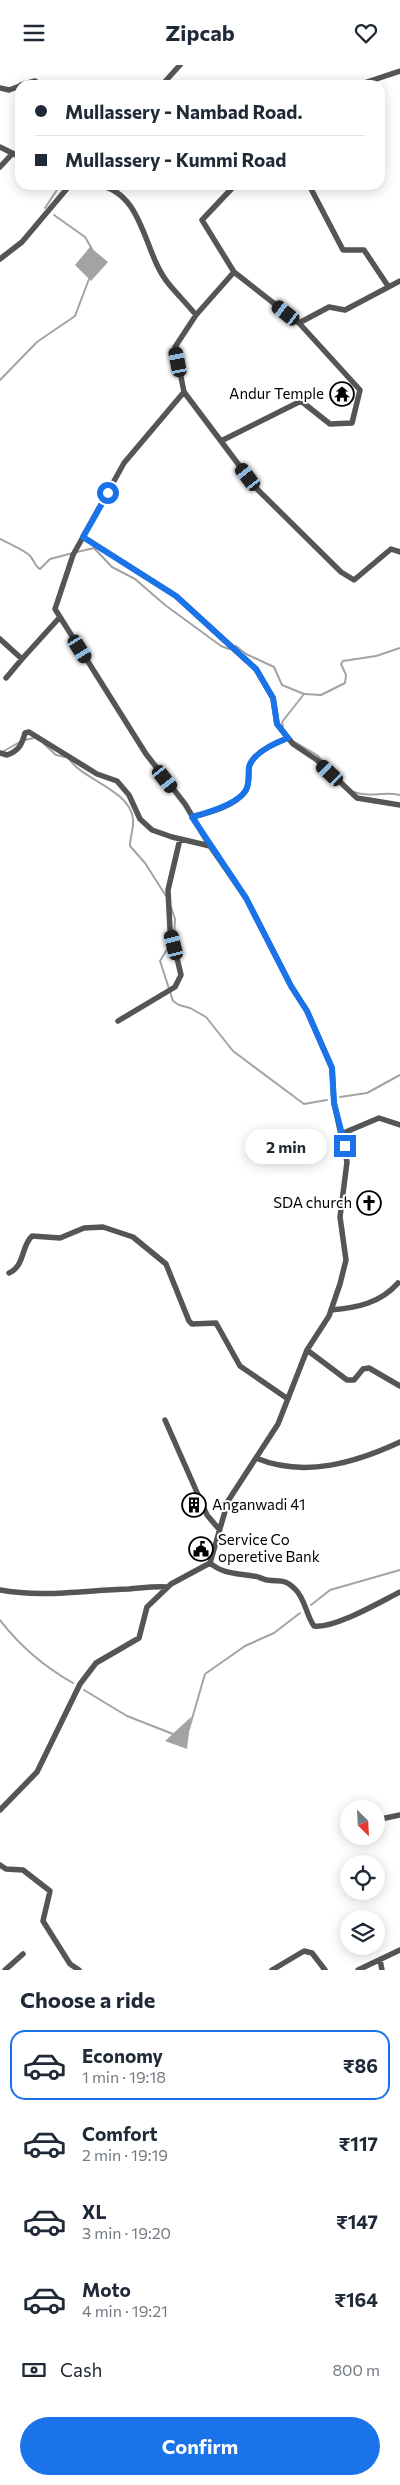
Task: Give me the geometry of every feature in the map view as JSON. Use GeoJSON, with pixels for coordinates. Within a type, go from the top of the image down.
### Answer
{"type":"FeatureCollection","features":[{"type":"Feature","properties":{"kind":"street"},"geometry":{"type":"LineString","coordinates":[[166,80],[180,65]]}},
{"type":"Feature","properties":{"kind":"street"},"geometry":{"type":"LineString","coordinates":[[373,80],[400,71]]}},
{"type":"Feature","properties":{"kind":"street"},"geometry":{"type":"LineString","coordinates":[[0,88],[9,90],[15,88]]}},
{"type":"Feature","properties":{"kind":"street"},"geometry":{"type":"LineString","coordinates":[[0,147],[15,155]]}},
{"type":"Feature","properties":{"kind":"street"},"geometry":{"type":"LineString","coordinates":[[0,167],[12,154]]}},
{"type":"Feature","properties":{"kind":"street"},"geometry":{"type":"LineString","coordinates":[[0,259],[22,242],[66,190]]}},
{"type":"Feature","properties":{"kind":"street"},"geometry":{"type":"LineString","coordinates":[[113,190],[128,203],[167,282],[196,315]]}},
{"type":"Feature","properties":{"kind":"street"},"geometry":{"type":"LineString","coordinates":[[221,441],[301,401],[330,424],[352,423],[360,390],[299,323],[234,272],[202,220],[230,190]]}},
{"type":"Feature","properties":{"kind":"street"},"geometry":{"type":"LineString","coordinates":[[312,190],[343,249],[364,250],[388,286]]}},
{"type":"Feature","properties":{"kind":"street"},"geometry":{"type":"LineString","coordinates":[[234,272],[196,315],[175,347],[184,392],[258,489],[341,573],[354,580],[391,549],[400,552]]}},
{"type":"Feature","properties":{"kind":"street"},"geometry":{"type":"LineString","coordinates":[[299,323],[329,307],[345,310],[400,281]]}},
{"type":"Feature","properties":{"kind":"street"},"geometry":{"type":"LineString","coordinates":[[0,1810],[37,1772],[80,1684],[96,1663],[139,1638],[147,1607],[167,1587],[210,1563],[218,1528],[228,1501],[278,1424],[308,1350],[331,1310],[346,1261],[340,1217],[347,1163],[334,1103],[332,1068],[307,1011],[291,986],[246,898],[210,846],[185,804],[146,753],[55,609],[73,555],[124,463],[184,392]]}},
{"type":"Feature","properties":{"kind":"street"},"geometry":{"type":"LineString","coordinates":[[83,537],[176,596],[256,669],[273,698],[277,724],[293,744],[317,760],[357,799],[400,805]]}},
{"type":"Feature","properties":{"kind":"street"},"geometry":{"type":"LineString","coordinates":[[6,678],[60,617]]}},
{"type":"Feature","properties":{"kind":"street"},"geometry":{"type":"LineString","coordinates":[[0,639],[22,659]]}},
{"type":"Feature","properties":{"kind":"street"},"geometry":{"type":"LineString","coordinates":[[0,753],[10,754],[20,747],[25,733],[29,732],[97,774],[117,781],[128,795],[140,819],[152,829],[180,839],[210,846]]}},
{"type":"Feature","properties":{"kind":"street"},"geometry":{"type":"LineString","coordinates":[[192,817],[206,814],[243,794],[248,785],[252,759],[277,742],[288,738]]}},
{"type":"Feature","properties":{"kind":"street"},"geometry":{"type":"LineString","coordinates":[[118,1021],[175,987],[181,975],[170,929],[168,890],[180,839]]}},
{"type":"Feature","properties":{"kind":"street"},"geometry":{"type":"LineString","coordinates":[[341,1134],[379,1118],[400,1125]]}},
{"type":"Feature","properties":{"kind":"street"},"geometry":{"type":"LineString","coordinates":[[9,1273],[21,1261],[26,1241],[32,1236],[62,1238],[84,1228],[103,1227],[133,1237],[166,1264],[189,1321],[192,1324],[216,1323],[240,1366],[288,1399]]}},
{"type":"Feature","properties":{"kind":"street"},"geometry":{"type":"LineString","coordinates":[[331,1310],[350,1309],[372,1302],[386,1296],[398,1283]]}},
{"type":"Feature","properties":{"kind":"street"},"geometry":{"type":"LineString","coordinates":[[308,1350],[347,1380],[354,1380],[363,1369],[369,1367],[400,1386]]}},
{"type":"Feature","properties":{"kind":"street"},"geometry":{"type":"LineString","coordinates":[[165,1420],[206,1515],[218,1528]]}},
{"type":"Feature","properties":{"kind":"street"},"geometry":{"type":"LineString","coordinates":[[256,1458],[270,1464],[313,1467],[336,1465],[367,1457],[400,1443]]}},
{"type":"Feature","properties":{"kind":"street"},"geometry":{"type":"LineString","coordinates":[[210,1563],[219,1571],[268,1580],[283,1580],[296,1590],[314,1626],[324,1627],[337,1623],[400,1592]]}},
{"type":"Feature","properties":{"kind":"street"},"geometry":{"type":"LineString","coordinates":[[0,1590],[31,1594],[130,1589],[150,1585],[167,1587]]}},
{"type":"Feature","properties":{"kind":"street"},"geometry":{"type":"LineString","coordinates":[[385,1818],[400,1815]]}},
{"type":"Feature","properties":{"kind":"street"},"geometry":{"type":"LineString","coordinates":[[0,1865],[6,1869],[23,1870],[50,1891],[43,1921],[70,1964],[79,1970]]}},
{"type":"Feature","properties":{"kind":"street"},"geometry":{"type":"LineString","coordinates":[[358,1970],[400,1950]]}},
{"type":"Feature","properties":{"kind":"street"},"geometry":{"type":"LineString","coordinates":[[272,1970],[304,1951],[312,1953],[325,1970]]}},
{"type":"Feature","properties":{"kind":"street"},"geometry":{"type":"LineString","coordinates":[[5,1970],[23,1954]]}},
{"type":"Feature","properties":{"kind":"street"},"geometry":{"type":"LineString","coordinates":[[380,1960],[382,1970]]}},
{"type":"Feature","properties":{"kind":"shaded area"},"geometry":{"type":"Polygon","coordinates":[[[90,247],[108,262],[91,281],[75,265],[90,247]]]}},
{"type":"Feature","properties":{"kind":"shaded area"},"geometry":{"type":"Polygon","coordinates":[[[191,1717],[187,1749],[165,1741],[191,1717]]]}},
{"type":"Feature","properties":{"kind":"waterway"},"geometry":{"type":"LineString","coordinates":[[45,208],[57,190]]}},
{"type":"Feature","properties":{"kind":"waterway"},"geometry":{"type":"LineString","coordinates":[[54,215],[85,237],[92,249]]}},
{"type":"Feature","properties":{"kind":"waterway"},"geometry":{"type":"LineString","coordinates":[[0,380],[37,342],[75,316],[89,279]]}},
{"type":"Feature","properties":{"kind":"waterway"},"geometry":{"type":"LineString","coordinates":[[0,539],[28,554],[40,569],[50,559],[73,553]]}},
{"type":"Feature","properties":{"kind":"waterway"},"geometry":{"type":"LineString","coordinates":[[77,552],[94,548],[112,567],[135,579],[165,605],[221,646],[229,649],[236,646],[246,654],[274,667],[282,685],[304,694],[282,722],[283,727]]}},
{"type":"Feature","properties":{"kind":"waterway"},"geometry":{"type":"LineString","coordinates":[[305,694],[321,695],[345,683],[346,675],[341,664],[343,661],[376,656],[400,648]]}},
{"type":"Feature","properties":{"kind":"waterway"},"geometry":{"type":"LineString","coordinates":[[24,740],[34,738]]}},
{"type":"Feature","properties":{"kind":"waterway"},"geometry":{"type":"LineString","coordinates":[[293,741],[317,755],[334,773]]}},
{"type":"Feature","properties":{"kind":"waterway"},"geometry":{"type":"LineString","coordinates":[[2,752],[20,742]]}},
{"type":"Feature","properties":{"kind":"waterway"},"geometry":{"type":"LineString","coordinates":[[44,744],[56,755],[65,757]]}},
{"type":"Feature","properties":{"kind":"waterway"},"geometry":{"type":"LineString","coordinates":[[69,759],[84,773],[124,800],[130,809],[133,819],[130,846],[145,863],[166,896]]}},
{"type":"Feature","properties":{"kind":"waterway"},"geometry":{"type":"LineString","coordinates":[[354,792],[359,794],[400,795]]}},
{"type":"Feature","properties":{"kind":"waterway"},"geometry":{"type":"LineString","coordinates":[[171,907],[175,919],[174,937]]}},
{"type":"Feature","properties":{"kind":"waterway"},"geometry":{"type":"LineString","coordinates":[[171,943],[160,961],[173,1001],[206,1017],[233,1051],[304,1104],[327,1100]]}},
{"type":"Feature","properties":{"kind":"waterway"},"geometry":{"type":"LineString","coordinates":[[340,1097],[367,1093],[400,1075]]}},
{"type":"Feature","properties":{"kind":"waterway"},"geometry":{"type":"LineString","coordinates":[[311,1605],[330,1590],[400,1570]]}},
{"type":"Feature","properties":{"kind":"waterway"},"geometry":{"type":"LineString","coordinates":[[189,1729],[205,1674],[245,1646],[274,1633],[300,1613]]}},
{"type":"Feature","properties":{"kind":"waterway"},"geometry":{"type":"LineString","coordinates":[[0,1620],[16,1639],[34,1655],[73,1683]]}},
{"type":"Feature","properties":{"kind":"waterway"},"geometry":{"type":"LineString","coordinates":[[84,1690],[127,1716],[173,1734]]}},
{"type":"Feature","properties":{"kind":"place","name":"Andur Temple"},"geometry":{"type":"Point","coordinates":[342,394]}},
{"type":"Feature","properties":{"kind":"place","name":"SDA church"},"geometry":{"type":"Point","coordinates":[369,1203]}},
{"type":"Feature","properties":{"kind":"place","name":"Anganwadi 41"},"geometry":{"type":"Point","coordinates":[194,1505]}},
{"type":"Feature","properties":{"kind":"place","name":"Service Co operetive Bank"},"geometry":{"type":"Point","coordinates":[201,1549]}},
{"type":"Feature","properties":{"kind":"route"},"geometry":{"type":"LineString","coordinates":[[108,493],[83,537],[176,596],[256,669],[273,698],[277,724],[288,738],[277,742],[252,759],[248,785],[243,794],[228,804],[206,814],[192,817],[218,859],[246,898],[291,986],[307,1011],[332,1068],[334,1103],[345,1146]]}}]}
